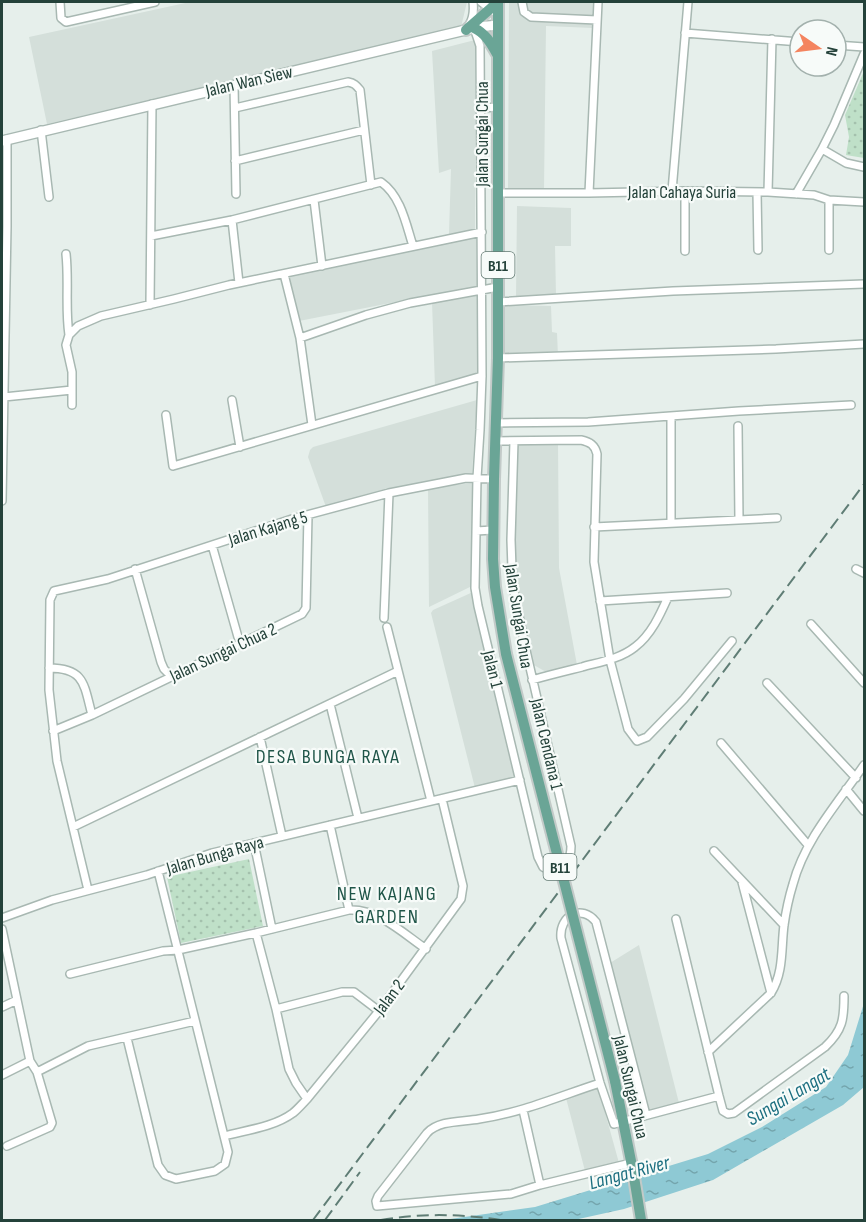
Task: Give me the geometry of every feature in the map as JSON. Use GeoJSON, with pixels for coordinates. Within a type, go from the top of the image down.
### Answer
{"type":"FeatureCollection","features":[{"type":"Feature","properties":{"kind":"main road"},"geometry":{"type":"LineString","coordinates":[[470,29],[496,11]]}},
{"type":"Feature","properties":{"kind":"main road","name":"Jalan Sungai Chua"},"geometry":{"type":"LineString","coordinates":[[496,11],[498,358],[493,530],[495,587],[506,654],[615,1081],[641,1221]]}},
{"type":"Feature","properties":{"kind":"main road"},"geometry":{"type":"LineString","coordinates":[[470,29],[482,33],[498,57]]}},
{"type":"Feature","properties":{"kind":"street"},"geometry":{"type":"LineString","coordinates":[[60,2],[60,14],[66,22],[140,3],[155,2]]}},
{"type":"Feature","properties":{"kind":"street"},"geometry":{"type":"LineString","coordinates":[[470,29],[473,2]]}},
{"type":"Feature","properties":{"kind":"street"},"geometry":{"type":"LineString","coordinates":[[481,2],[496,11]]}},
{"type":"Feature","properties":{"kind":"street"},"geometry":{"type":"LineString","coordinates":[[522,2],[524,12],[531,17],[597,20]]}},
{"type":"Feature","properties":{"kind":"street"},"geometry":{"type":"LineString","coordinates":[[589,193],[598,2]]}},
{"type":"Feature","properties":{"kind":"street"},"geometry":{"type":"LineString","coordinates":[[672,191],[688,2]]}},
{"type":"Feature","properties":{"kind":"street","name":"Jalan Wan Siew"},"geometry":{"type":"LineString","coordinates":[[4,140],[470,29],[496,11]]}},
{"type":"Feature","properties":{"kind":"street","name":"Jalan 1"},"geometry":{"type":"LineString","coordinates":[[470,29],[480,46],[482,232],[482,376],[477,478],[476,588],[478,606],[538,857]]}},
{"type":"Feature","properties":{"kind":"street"},"geometry":{"type":"LineString","coordinates":[[685,33],[788,41]]}},
{"type":"Feature","properties":{"kind":"street"},"geometry":{"type":"LineString","coordinates":[[768,192],[772,39]]}},
{"type":"Feature","properties":{"kind":"street"},"geometry":{"type":"LineString","coordinates":[[848,46],[864,47]]}},
{"type":"Feature","properties":{"kind":"street"},"geometry":{"type":"LineString","coordinates":[[796,194],[834,125],[864,54]]}},
{"type":"Feature","properties":{"kind":"street"},"geometry":{"type":"LineString","coordinates":[[235,108],[352,82],[360,90],[371,185]]}},
{"type":"Feature","properties":{"kind":"street"},"geometry":{"type":"LineString","coordinates":[[234,85],[236,194]]}},
{"type":"Feature","properties":{"kind":"street"},"geometry":{"type":"LineString","coordinates":[[150,305],[152,104]]}},
{"type":"Feature","properties":{"kind":"street"},"geometry":{"type":"LineString","coordinates":[[480,108],[498,107]]}},
{"type":"Feature","properties":{"kind":"street"},"geometry":{"type":"LineString","coordinates":[[40,130],[50,197]]}},
{"type":"Feature","properties":{"kind":"street"},"geometry":{"type":"LineString","coordinates":[[235,161],[364,130]]}},
{"type":"Feature","properties":{"kind":"street"},"geometry":{"type":"LineString","coordinates":[[2,501],[7,226],[4,140]]}},
{"type":"Feature","properties":{"kind":"street"},"geometry":{"type":"LineString","coordinates":[[822,149],[846,163],[864,167]]}},
{"type":"Feature","properties":{"kind":"street"},"geometry":{"type":"LineString","coordinates":[[151,236],[232,220],[381,182],[392,192],[403,214],[413,246]]}},
{"type":"Feature","properties":{"kind":"street"},"geometry":{"type":"LineString","coordinates":[[685,191],[685,251]]}},
{"type":"Feature","properties":{"kind":"street"},"geometry":{"type":"LineString","coordinates":[[758,192],[758,250]]}},
{"type":"Feature","properties":{"kind":"street","name":"Jalan Cahaya Suria"},"geometry":{"type":"LineString","coordinates":[[498,193],[768,192],[864,202]]}},
{"type":"Feature","properties":{"kind":"street"},"geometry":{"type":"LineString","coordinates":[[314,200],[322,266]]}},
{"type":"Feature","properties":{"kind":"street"},"geometry":{"type":"LineString","coordinates":[[829,200],[829,250]]}},
{"type":"Feature","properties":{"kind":"street"},"geometry":{"type":"LineString","coordinates":[[232,220],[239,283]]}},
{"type":"Feature","properties":{"kind":"street"},"geometry":{"type":"LineString","coordinates":[[69,334],[78,326],[101,315],[239,283],[482,232]]}},
{"type":"Feature","properties":{"kind":"street"},"geometry":{"type":"LineString","coordinates":[[66,255],[69,334],[66,345],[72,372],[72,405]]}},
{"type":"Feature","properties":{"kind":"street"},"geometry":{"type":"LineString","coordinates":[[284,274],[300,338],[312,425]]}},
{"type":"Feature","properties":{"kind":"street"},"geometry":{"type":"LineString","coordinates":[[498,302],[673,291],[864,284]]}},
{"type":"Feature","properties":{"kind":"street"},"geometry":{"type":"LineString","coordinates":[[300,338],[410,303],[498,288]]}},
{"type":"Feature","properties":{"kind":"street"},"geometry":{"type":"LineString","coordinates":[[498,358],[864,344]]}},
{"type":"Feature","properties":{"kind":"street"},"geometry":{"type":"LineString","coordinates":[[166,415],[173,466],[482,376]]}},
{"type":"Feature","properties":{"kind":"street"},"geometry":{"type":"LineString","coordinates":[[4,397],[72,390]]}},
{"type":"Feature","properties":{"kind":"street"},"geometry":{"type":"LineString","coordinates":[[232,400],[240,447]]}},
{"type":"Feature","properties":{"kind":"street"},"geometry":{"type":"LineString","coordinates":[[496,423],[588,422],[851,405]]}},
{"type":"Feature","properties":{"kind":"street"},"geometry":{"type":"LineString","coordinates":[[671,416],[671,523]]}},
{"type":"Feature","properties":{"kind":"street"},"geometry":{"type":"LineString","coordinates":[[738,426],[740,520]]}},
{"type":"Feature","properties":{"kind":"street"},"geometry":{"type":"LineString","coordinates":[[496,441],[581,440],[593,446],[597,454],[594,562],[610,660],[628,729],[637,741],[647,737],[684,699],[732,641]]}},
{"type":"Feature","properties":{"kind":"street","name":"Jalan Cendana 1"},"geometry":{"type":"LineString","coordinates":[[514,441],[512,569],[518,612],[571,846],[569,861],[562,868],[553,872],[543,867],[538,857]]}},
{"type":"Feature","properties":{"kind":"street","name":"Jalan Kajang 5"},"geometry":{"type":"LineString","coordinates":[[49,668],[50,600],[54,591],[108,579],[308,515],[388,493],[466,478],[494,479]]}},
{"type":"Feature","properties":{"kind":"street"},"geometry":{"type":"LineString","coordinates":[[384,618],[388,493]]}},
{"type":"Feature","properties":{"kind":"street","name":"Jalan Sungai Chua 2"},"geometry":{"type":"LineString","coordinates":[[53,731],[92,715],[302,614],[306,608],[308,515]]}},
{"type":"Feature","properties":{"kind":"street"},"geometry":{"type":"LineString","coordinates":[[594,527],[777,518]]}},
{"type":"Feature","properties":{"kind":"street"},"geometry":{"type":"LineString","coordinates":[[476,531],[493,530]]}},
{"type":"Feature","properties":{"kind":"street"},"geometry":{"type":"LineString","coordinates":[[212,545],[238,637],[244,642]]}},
{"type":"Feature","properties":{"kind":"street"},"geometry":{"type":"LineString","coordinates":[[856,568],[864,573]]}},
{"type":"Feature","properties":{"kind":"street"},"geometry":{"type":"LineString","coordinates":[[135,569],[164,669],[171,676]]}},
{"type":"Feature","properties":{"kind":"street"},"geometry":{"type":"LineString","coordinates":[[600,601],[727,593]]}},
{"type":"Feature","properties":{"kind":"street"},"geometry":{"type":"LineString","coordinates":[[532,680],[610,660],[624,654],[646,635],[668,597]]}},
{"type":"Feature","properties":{"kind":"street"},"geometry":{"type":"LineString","coordinates":[[811,624],[864,683]]}},
{"type":"Feature","properties":{"kind":"street"},"geometry":{"type":"LineString","coordinates":[[387,627],[431,801]]}},
{"type":"Feature","properties":{"kind":"street"},"geometry":{"type":"LineString","coordinates":[[88,890],[57,761],[48,690],[49,668],[68,669],[76,673],[85,690],[92,715]]}},
{"type":"Feature","properties":{"kind":"street"},"geometry":{"type":"LineString","coordinates":[[73,827],[398,671]]}},
{"type":"Feature","properties":{"kind":"street"},"geometry":{"type":"LineString","coordinates":[[767,683],[856,778]]}},
{"type":"Feature","properties":{"kind":"street"},"geometry":{"type":"LineString","coordinates":[[330,704],[358,818]]}},
{"type":"Feature","properties":{"kind":"street"},"geometry":{"type":"LineString","coordinates":[[260,737],[282,837]]}},
{"type":"Feature","properties":{"kind":"street"},"geometry":{"type":"LineString","coordinates":[[721,743],[808,845]]}},
{"type":"Feature","properties":{"kind":"street"},"geometry":{"type":"LineString","coordinates":[[708,1052],[771,993],[776,984],[793,883],[808,845],[864,765]]}},
{"type":"Feature","properties":{"kind":"street","name":"Jalan Bunga Raya"},"geometry":{"type":"LineString","coordinates":[[2,918],[52,900],[158,871],[212,853],[520,780]]}},
{"type":"Feature","properties":{"kind":"street"},"geometry":{"type":"LineString","coordinates":[[846,789],[864,811]]}},
{"type":"Feature","properties":{"kind":"street","name":"Jalan 2"},"geometry":{"type":"LineString","coordinates":[[224,1136],[283,1119],[307,1099],[379,1011],[461,899],[463,886],[442,799]]}},
{"type":"Feature","properties":{"kind":"street"},"geometry":{"type":"LineString","coordinates":[[330,825],[349,910]]}},
{"type":"Feature","properties":{"kind":"street"},"geometry":{"type":"LineString","coordinates":[[254,843],[272,929]]}},
{"type":"Feature","properties":{"kind":"street"},"geometry":{"type":"LineString","coordinates":[[714,851],[784,926]]}},
{"type":"Feature","properties":{"kind":"street"},"geometry":{"type":"LineString","coordinates":[[127,1038],[158,1165],[165,1174],[176,1179],[215,1171],[225,1164],[228,1152],[158,871]]}},
{"type":"Feature","properties":{"kind":"street"},"geometry":{"type":"LineString","coordinates":[[742,882],[771,993]]}},
{"type":"Feature","properties":{"kind":"street"},"geometry":{"type":"LineString","coordinates":[[70,974],[349,910],[363,910],[378,916],[426,949]]}},
{"type":"Feature","properties":{"kind":"street"},"geometry":{"type":"LineString","coordinates":[[646,1115],[596,922],[586,914],[573,914],[562,924],[561,938],[600,1083],[614,1124],[719,1096]]}},
{"type":"Feature","properties":{"kind":"street"},"geometry":{"type":"LineString","coordinates":[[676,919],[725,1113],[730,1115],[825,1047],[843,1022],[844,996]]}},
{"type":"Feature","properties":{"kind":"street"},"geometry":{"type":"LineString","coordinates":[[2,932],[30,1061],[37,1072],[52,1123],[50,1127],[7,1146]]}},
{"type":"Feature","properties":{"kind":"street"},"geometry":{"type":"LineString","coordinates":[[256,933],[289,1069],[307,1099]]}},
{"type":"Feature","properties":{"kind":"street"},"geometry":{"type":"LineString","coordinates":[[276,1009],[342,992],[354,993],[379,1011]]}},
{"type":"Feature","properties":{"kind":"street"},"geometry":{"type":"LineString","coordinates":[[2,1007],[17,1000]]}},
{"type":"Feature","properties":{"kind":"street"},"geometry":{"type":"LineString","coordinates":[[37,1072],[87,1046],[195,1021]]}},
{"type":"Feature","properties":{"kind":"street"},"geometry":{"type":"LineString","coordinates":[[2,1076],[30,1061]]}},
{"type":"Feature","properties":{"kind":"street"},"geometry":{"type":"LineString","coordinates":[[600,1083],[523,1110],[483,1119],[436,1125],[376,1201],[378,1206],[511,1194],[540,1185],[632,1167]]}},
{"type":"Feature","properties":{"kind":"street"},"geometry":{"type":"LineString","coordinates":[[523,1110],[540,1185]]}},
{"type":"Feature","properties":{"kind":"shaded area"},"geometry":{"type":"Polygon","coordinates":[[[190,2],[467,2],[461,27],[47,124],[29,37],[190,2]]]}},
{"type":"Feature","properties":{"kind":"shaded area"},"geometry":{"type":"Polygon","coordinates":[[[509,2],[594,2],[593,28],[546,26],[544,189],[508,188],[509,2]]]}},
{"type":"Feature","properties":{"kind":"shaded area"},"geometry":{"type":"Polygon","coordinates":[[[475,40],[475,230],[449,234],[451,169],[439,173],[432,51],[475,40]]]}},
{"type":"Feature","properties":{"kind":"shaded area"},"geometry":{"type":"Polygon","coordinates":[[[517,206],[571,208],[571,246],[555,246],[556,295],[516,298],[517,206]]]}},
{"type":"Feature","properties":{"kind":"shaded area"},"geometry":{"type":"Polygon","coordinates":[[[476,236],[477,286],[299,321],[288,276],[476,236]]]}},
{"type":"Feature","properties":{"kind":"shaded area"},"geometry":{"type":"Polygon","coordinates":[[[479,295],[479,373],[435,387],[432,302],[479,295]]]}},
{"type":"Feature","properties":{"kind":"shaded area"},"geometry":{"type":"Polygon","coordinates":[[[505,305],[551,306],[552,332],[557,333],[558,356],[504,357],[505,305]]]}},
{"type":"Feature","properties":{"kind":"shaded area"},"geometry":{"type":"Polygon","coordinates":[[[477,400],[472,473],[397,488],[326,507],[308,457],[313,447],[477,400]]]}},
{"type":"Feature","properties":{"kind":"shaded area"},"geometry":{"type":"Polygon","coordinates":[[[517,444],[558,444],[559,568],[577,665],[548,673],[532,664],[517,590],[514,564],[517,444]]]}},
{"type":"Feature","properties":{"kind":"shaded area"},"geometry":{"type":"Polygon","coordinates":[[[473,483],[472,586],[429,607],[428,488],[473,483]]]}},
{"type":"Feature","properties":{"kind":"shaded area"},"geometry":{"type":"Polygon","coordinates":[[[473,592],[516,778],[475,788],[431,613],[473,592]]]}},
{"type":"Feature","properties":{"kind":"shaded area"},"geometry":{"type":"Polygon","coordinates":[[[639,945],[679,1103],[648,1111],[610,963],[639,945]]]}},
{"type":"Feature","properties":{"kind":"shaded area"},"geometry":{"type":"Polygon","coordinates":[[[598,1087],[619,1163],[585,1171],[566,1098],[598,1087]]]}},
{"type":"Feature","properties":{"kind":"green space"},"geometry":{"type":"Polygon","coordinates":[[[864,71],[864,158],[846,155],[849,137],[845,115],[864,71]]]}},
{"type":"Feature","properties":{"kind":"green space"},"geometry":{"type":"Polygon","coordinates":[[[249,859],[263,926],[181,943],[167,877],[249,859]]]}},
{"type":"Feature","properties":{"kind":"water"},"geometry":{"type":"Polygon","coordinates":[[[864,1003],[864,1087],[843,1105],[713,1180],[624,1209],[574,1220],[443,1220],[535,1207],[708,1154],[762,1127],[826,1087],[848,1055],[864,1003]]]}},
{"type":"Feature","properties":{"kind":"railway"},"geometry":{"type":"LineString","coordinates":[[313,1220],[864,484]]}},
{"type":"Feature","properties":{"kind":"railway"},"geometry":{"type":"LineString","coordinates":[[325,1220],[360,1172]]}},
{"type":"Feature","properties":{"kind":"railway"},"geometry":{"type":"LineString","coordinates":[[381,1220],[441,1215],[501,1220]]}},
{"type":"Feature","properties":{"kind":"district","name":"DESA BUNGA RAYA"},"geometry":{"type":"Point","coordinates":[328,756]}},
{"type":"Feature","properties":{"kind":"district","name":"NEW KAJANG GARDEN"},"geometry":{"type":"Point","coordinates":[387,904]}},
{"type":"Feature","properties":{"kind":"water label","name":"Sungai Langat"},"geometry":{"type":"Point","coordinates":[788,1096]}},
{"type":"Feature","properties":{"kind":"water label","name":"Langat River"},"geometry":{"type":"Point","coordinates":[629,1172]}}]}
